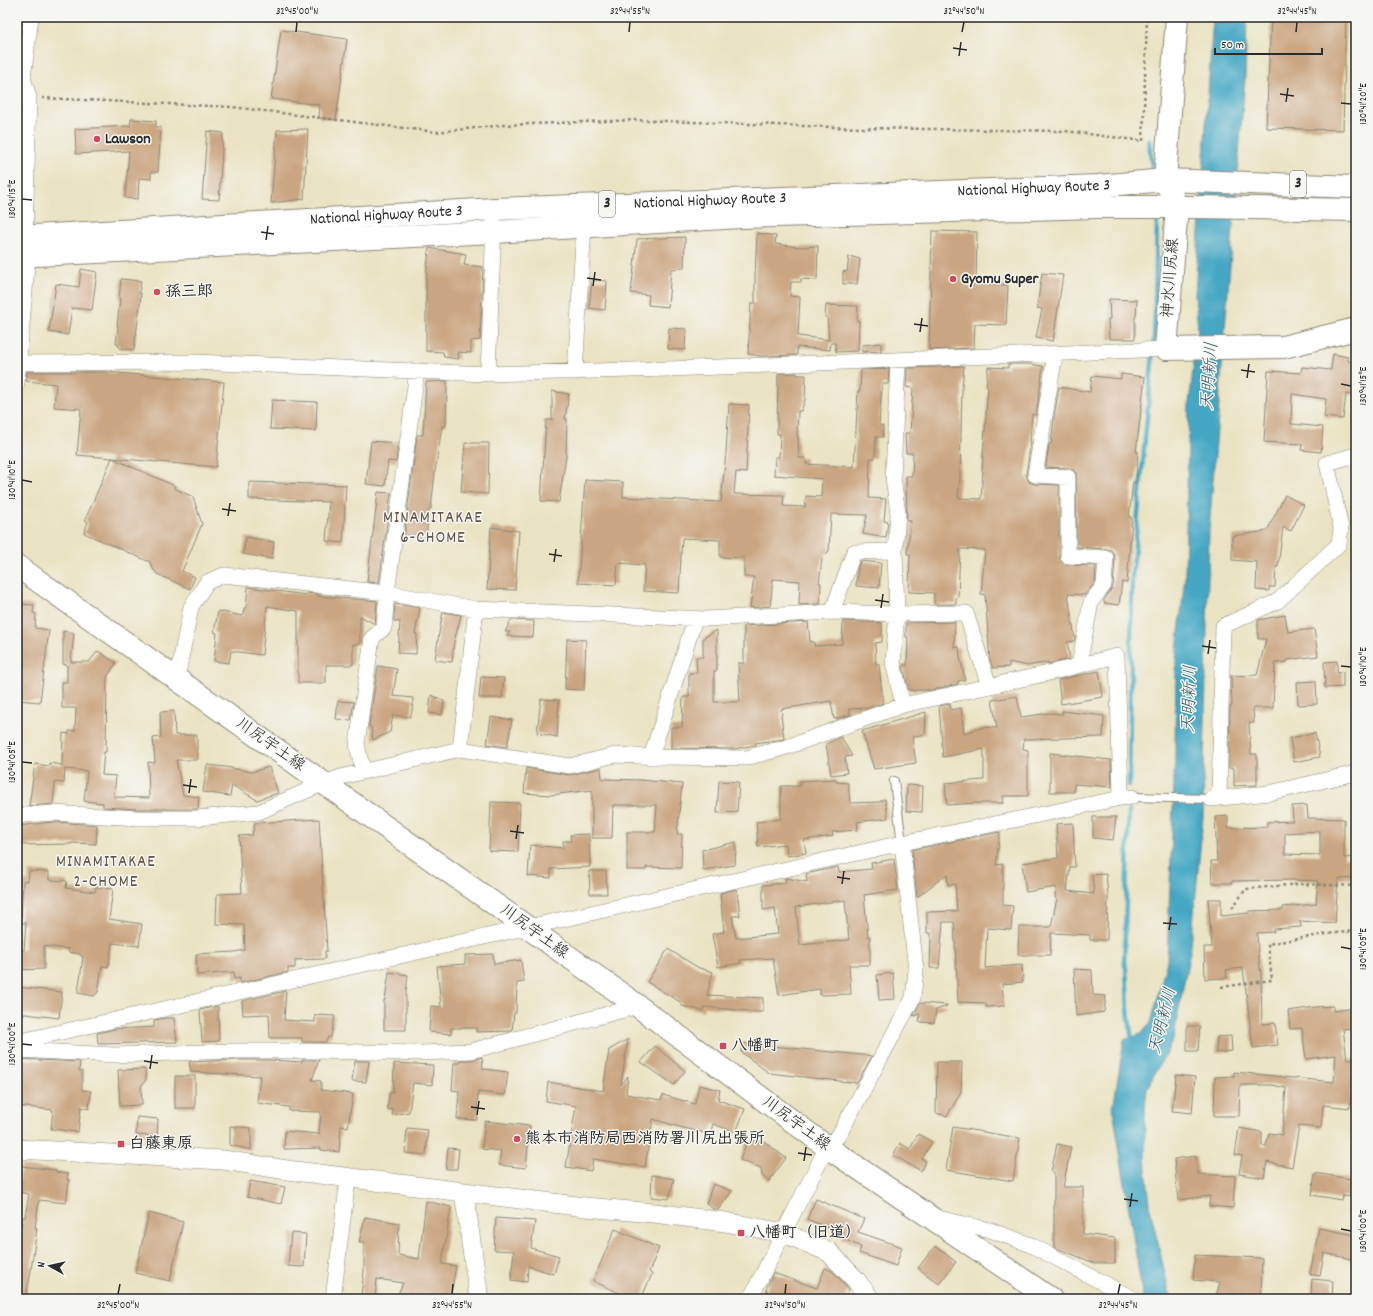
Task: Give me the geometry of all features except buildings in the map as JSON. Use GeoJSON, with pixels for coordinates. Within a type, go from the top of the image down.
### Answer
{"type":"FeatureCollection","features":[{"type":"Feature","properties":{"kind":"main road","name":"神水川尻線"},"geometry":{"type":"LineString","coordinates":[[1166,349],[1186,207],[1165,180],[1177,17]]}},
{"type":"Feature","properties":{"kind":"main road","name":"National Highway Route 3"},"geometry":{"type":"LineString","coordinates":[[22,246],[495,208],[1098,186],[1165,180],[1356,187]]}},
{"type":"Feature","properties":{"kind":"main road","name":"National Highway Route 3"},"geometry":{"type":"LineString","coordinates":[[22,246],[494,232],[748,217],[1096,207],[1356,210]]}},
{"type":"Feature","properties":{"kind":"main road"},"geometry":{"type":"LineString","coordinates":[[1166,349],[1283,348],[1356,329]]}},
{"type":"Feature","properties":{"kind":"main road","name":"川尻宇土線"},"geometry":{"type":"LineString","coordinates":[[17,566],[638,1006],[827,1147],[1051,1299]]}},
{"type":"Feature","properties":{"kind":"street"},"geometry":{"type":"LineString","coordinates":[[17,383],[29,97],[23,78],[31,17]]}},
{"type":"Feature","properties":{"kind":"street"},"geometry":{"type":"LineString","coordinates":[[488,374],[495,208]]}},
{"type":"Feature","properties":{"kind":"street"},"geometry":{"type":"LineString","coordinates":[[575,372],[584,226]]}},
{"type":"Feature","properties":{"kind":"street"},"geometry":{"type":"LineString","coordinates":[[18,363],[194,362],[488,374],[898,361],[1166,349]]}},
{"type":"Feature","properties":{"kind":"street"},"geometry":{"type":"LineString","coordinates":[[1055,355],[1035,475],[1068,477],[1068,556],[1106,558],[1104,585],[1091,602],[1079,665]]}},
{"type":"Feature","properties":{"kind":"street"},"geometry":{"type":"LineString","coordinates":[[898,361],[893,477],[898,514],[895,551],[897,614],[893,662],[902,705]]}},
{"type":"Feature","properties":{"kind":"street"},"geometry":{"type":"LineString","coordinates":[[363,771],[357,744],[372,638],[384,628],[387,593],[417,371]]}},
{"type":"Feature","properties":{"kind":"street"},"geometry":{"type":"LineString","coordinates":[[1356,455],[1327,463],[1341,528],[1339,544],[1278,601],[1223,626],[1215,799],[1269,793],[1356,773]]}},
{"type":"Feature","properties":{"kind":"street"},"geometry":{"type":"LineString","coordinates":[[832,612],[854,552],[895,551]]}},
{"type":"Feature","properties":{"kind":"street"},"geometry":{"type":"LineString","coordinates":[[177,679],[191,607],[207,582],[224,575],[387,593],[476,609],[695,619],[832,612],[897,614],[966,613],[989,686]]}},
{"type":"Feature","properties":{"kind":"street"},"geometry":{"type":"LineString","coordinates":[[460,749],[476,609]]}},
{"type":"Feature","properties":{"kind":"street"},"geometry":{"type":"LineString","coordinates":[[651,757],[695,619]]}},
{"type":"Feature","properties":{"kind":"street"},"geometry":{"type":"LineString","coordinates":[[17,817],[24,815],[53,813],[138,818],[198,818],[259,812],[324,783],[363,771],[460,749],[570,766],[615,755],[746,758],[787,747],[902,705],[1117,656],[1127,798],[902,843],[17,1042]]}},
{"type":"Feature","properties":{"kind":"street"},"geometry":{"type":"LineString","coordinates":[[750,1299],[827,1147],[839,1134],[912,998],[916,970],[902,843]]}},
{"type":"Feature","properties":{"kind":"street"},"geometry":{"type":"LineString","coordinates":[[17,1050],[116,1055],[243,1051],[421,1053],[471,1051],[638,1006]]}},
{"type":"Feature","properties":{"kind":"street"},"geometry":{"type":"LineString","coordinates":[[17,1149],[223,1160],[348,1178],[725,1222],[784,1233],[829,1252],[856,1280],[870,1299]]}},
{"type":"Feature","properties":{"kind":"street"},"geometry":{"type":"LineString","coordinates":[[333,1299],[348,1178]]}},
{"type":"Feature","properties":{"kind":"street"},"geometry":{"type":"LineString","coordinates":[[464,1192],[479,1299]]}},
{"type":"Feature","properties":{"kind":"street"},"geometry":{"type":"LineString","coordinates":[[932,1217],[990,1230],[1031,1245],[1134,1299]]}},
{"type":"Feature","properties":{"kind":"lane"},"geometry":{"type":"LineString","coordinates":[[894,782],[902,843]]}},
{"type":"Feature","properties":{"kind":"lane"},"geometry":{"type":"LineString","coordinates":[[1127,798],[1215,799]]}},
{"type":"Feature","properties":{"kind":"path"},"geometry":{"type":"LineString","coordinates":[[29,97],[232,107],[436,132],[504,125],[636,120],[861,128],[1065,130],[1143,141],[1147,17]]}},
{"type":"Feature","properties":{"kind":"path"},"geometry":{"type":"LineString","coordinates":[[1232,908],[1246,889],[1299,884],[1356,886]]}},
{"type":"Feature","properties":{"kind":"path"},"geometry":{"type":"LineString","coordinates":[[1221,987],[1272,980],[1268,944],[1326,934],[1356,931]]}},
{"type":"Feature","properties":{"kind":"water","name":"天明新川"},"geometry":{"type":"Polygon","coordinates":[[[1213,17],[1247,17],[1245,78],[1209,530],[1203,817],[1191,946],[1173,1040],[1147,1088],[1145,1109],[1145,1159],[1151,1213],[1171,1299],[1143,1299],[1113,1109],[1124,1040],[1141,1034],[1151,1023],[1167,961],[1175,757],[1176,661],[1185,576],[1189,403],[1198,330],[1195,295],[1213,17]]]}},
{"type":"Feature","properties":{"kind":"waterway"},"geometry":{"type":"LineString","coordinates":[[1149,141],[1152,167]]}},
{"type":"Feature","properties":{"kind":"waterway"},"geometry":{"type":"LineString","coordinates":[[1129,785],[1132,578],[1154,341],[1157,224]]}},
{"type":"Feature","properties":{"kind":"waterway"},"geometry":{"type":"LineString","coordinates":[[1129,810],[1124,963],[1126,968],[1128,1010],[1132,1042]]}},
{"type":"Feature","properties":{"kind":"place","name":"Lawson"},"geometry":{"type":"Point","coordinates":[97,139]}},
{"type":"Feature","properties":{"kind":"place","name":"Gyomu Super"},"geometry":{"type":"Point","coordinates":[953,279]}},
{"type":"Feature","properties":{"kind":"place","name":"孫三郎"},"geometry":{"type":"Point","coordinates":[157,292]}},
{"type":"Feature","properties":{"kind":"place","name":"八幡町"},"geometry":{"type":"Point","coordinates":[723,1046]}},
{"type":"Feature","properties":{"kind":"place","name":"熊本市消防局西消防署川尻出張所"},"geometry":{"type":"Point","coordinates":[517,1139]}},
{"type":"Feature","properties":{"kind":"place","name":"白藤東原"},"geometry":{"type":"Point","coordinates":[121,1144]}},
{"type":"Feature","properties":{"kind":"place","name":"八幡町（旧道）"},"geometry":{"type":"Point","coordinates":[741,1233]}},
{"type":"Feature","properties":{"kind":"district","name":"MINAMITAKAE 6-CHOME"},"geometry":{"type":"Point","coordinates":[433,529]}},
{"type":"Feature","properties":{"kind":"district","name":"MINAMITAKAE 2-CHOME"},"geometry":{"type":"Point","coordinates":[106,873]}}]}
